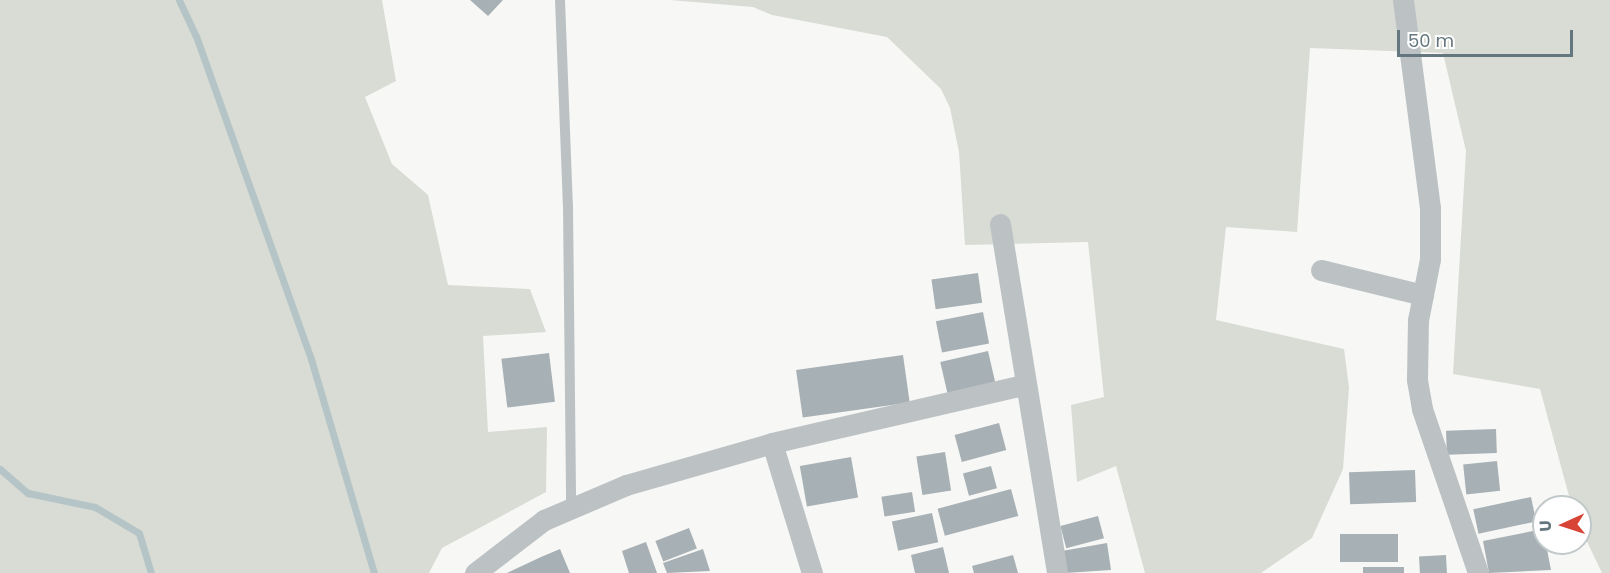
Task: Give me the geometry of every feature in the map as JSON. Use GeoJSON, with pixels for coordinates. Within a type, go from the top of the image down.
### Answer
{"type":"FeatureCollection","features":[{"type":"Feature","properties":{"kind":"street"},"geometry":{"type":"LineString","coordinates":[[1403,0],[1430,208],[1430,259],[1416,352],[1422,408],[1478,573]]}},
{"type":"Feature","properties":{"kind":"street"},"geometry":{"type":"LineString","coordinates":[[1000,224],[1024,385],[1057,573]]}},
{"type":"Feature","properties":{"kind":"street"},"geometry":{"type":"LineString","coordinates":[[1321,270],[1423,295]]}},
{"type":"Feature","properties":{"kind":"street"},"geometry":{"type":"LineString","coordinates":[[475,573],[544,520],[626,485],[772,443],[1024,385]]}},
{"type":"Feature","properties":{"kind":"street"},"geometry":{"type":"LineString","coordinates":[[772,443],[812,573]]}},
{"type":"Feature","properties":{"kind":"lane"},"geometry":{"type":"LineString","coordinates":[[560,0],[568,206],[571,508]]}},
{"type":"Feature","properties":{"kind":"shaded area"},"geometry":{"type":"Polygon","coordinates":[[[0,0],[382,0],[396,81],[365,97],[392,164],[428,195],[448,285],[530,289],[546,332],[483,336],[488,432],[547,427],[546,492],[442,548],[429,573],[0,573],[0,0]]]}},
{"type":"Feature","properties":{"kind":"shaded area"},"geometry":{"type":"Polygon","coordinates":[[[670,0],[1610,0],[1610,573],[1602,573],[1592,552],[1592,495],[1569,495],[1540,389],[1453,374],[1466,151],[1443,53],[1310,48],[1297,232],[1226,227],[1216,320],[1344,349],[1349,388],[1343,469],[1312,538],[1261,573],[1145,573],[1116,466],[1077,482],[1071,405],[1104,397],[1088,242],[965,245],[959,152],[950,108],[941,89],[887,37],[772,15],[753,7],[670,0]]]}},
{"type":"Feature","properties":{"kind":"building"},"geometry":{"type":"Polygon","coordinates":[[[470,0],[503,0],[488,16],[470,0]]]}},
{"type":"Feature","properties":{"kind":"building"},"geometry":{"type":"Polygon","coordinates":[[[978,273],[982,303],[936,309],[931,280],[978,273]]]}},
{"type":"Feature","properties":{"kind":"building"},"geometry":{"type":"Polygon","coordinates":[[[983,312],[989,343],[942,353],[936,321],[983,312]]]}},
{"type":"Feature","properties":{"kind":"building"},"geometry":{"type":"Polygon","coordinates":[[[988,351],[995,382],[947,393],[940,362],[988,351]]]}},
{"type":"Feature","properties":{"kind":"building"},"geometry":{"type":"Polygon","coordinates":[[[549,353],[555,402],[507,407],[501,359],[549,353]]]}},
{"type":"Feature","properties":{"kind":"building"},"geometry":{"type":"Polygon","coordinates":[[[903,355],[910,403],[803,418],[796,370],[903,355]]]}},
{"type":"Feature","properties":{"kind":"building"},"geometry":{"type":"Polygon","coordinates":[[[999,423],[1006,450],[962,462],[955,435],[999,423]]]}},
{"type":"Feature","properties":{"kind":"building"},"geometry":{"type":"Polygon","coordinates":[[[1496,429],[1497,453],[1447,455],[1446,431],[1496,429]]]}},
{"type":"Feature","properties":{"kind":"building"},"geometry":{"type":"Polygon","coordinates":[[[945,452],[951,491],[922,495],[916,457],[945,452]]]}},
{"type":"Feature","properties":{"kind":"building"},"geometry":{"type":"Polygon","coordinates":[[[851,457],[858,497],[807,506],[800,466],[851,457]]]}},
{"type":"Feature","properties":{"kind":"building"},"geometry":{"type":"Polygon","coordinates":[[[1497,461],[1500,491],[1466,494],[1463,465],[1497,461]]]}},
{"type":"Feature","properties":{"kind":"building"},"geometry":{"type":"Polygon","coordinates":[[[991,466],[997,488],[969,496],[963,474],[991,466]]]}},
{"type":"Feature","properties":{"kind":"building"},"geometry":{"type":"Polygon","coordinates":[[[1415,470],[1416,502],[1350,504],[1349,472],[1415,470]]]}},
{"type":"Feature","properties":{"kind":"building"},"geometry":{"type":"Polygon","coordinates":[[[1011,489],[1018,516],[945,536],[938,509],[1011,489]]]}},
{"type":"Feature","properties":{"kind":"building"},"geometry":{"type":"Polygon","coordinates":[[[912,492],[915,512],[885,517],[881,497],[912,492]]]}},
{"type":"Feature","properties":{"kind":"building"},"geometry":{"type":"Polygon","coordinates":[[[1531,497],[1532,522],[1478,534],[1473,509],[1531,497]]]}},
{"type":"Feature","properties":{"kind":"building"},"geometry":{"type":"Polygon","coordinates":[[[932,513],[938,542],[898,551],[892,522],[932,513]]]}},
{"type":"Feature","properties":{"kind":"building"},"geometry":{"type":"Polygon","coordinates":[[[1098,516],[1104,538],[1066,548],[1060,526],[1098,516]]]}},
{"type":"Feature","properties":{"kind":"building"},"geometry":{"type":"Polygon","coordinates":[[[689,528],[697,549],[663,561],[655,541],[689,528]]]}},
{"type":"Feature","properties":{"kind":"building"},"geometry":{"type":"Polygon","coordinates":[[[1532,531],[1532,555],[1548,555],[1551,570],[1489,573],[1483,541],[1532,531]]]}},
{"type":"Feature","properties":{"kind":"building"},"geometry":{"type":"Polygon","coordinates":[[[1340,534],[1398,534],[1398,562],[1340,562],[1340,534]]]}},
{"type":"Feature","properties":{"kind":"building"},"geometry":{"type":"Polygon","coordinates":[[[646,542],[657,573],[629,573],[622,551],[646,542]]]}},
{"type":"Feature","properties":{"kind":"building"},"geometry":{"type":"Polygon","coordinates":[[[1107,543],[1111,570],[1065,573],[1062,551],[1107,543]]]}},
{"type":"Feature","properties":{"kind":"building"},"geometry":{"type":"Polygon","coordinates":[[[943,547],[949,573],[915,573],[911,555],[943,547]]]}},
{"type":"Feature","properties":{"kind":"building"},"geometry":{"type":"Polygon","coordinates":[[[560,549],[570,573],[507,573],[541,557],[560,549]]]}},
{"type":"Feature","properties":{"kind":"building"},"geometry":{"type":"Polygon","coordinates":[[[703,549],[710,571],[667,573],[663,563],[703,549]]]}},
{"type":"Feature","properties":{"kind":"building"},"geometry":{"type":"Polygon","coordinates":[[[1013,555],[1018,573],[974,573],[972,566],[1013,555]]]}},
{"type":"Feature","properties":{"kind":"building"},"geometry":{"type":"Polygon","coordinates":[[[1446,555],[1447,573],[1420,573],[1419,556],[1446,555]]]}},
{"type":"Feature","properties":{"kind":"building"},"geometry":{"type":"Polygon","coordinates":[[[1363,567],[1404,567],[1404,573],[1363,573],[1363,567]]]}},
{"type":"Feature","properties":{"kind":"waterway"},"geometry":{"type":"LineString","coordinates":[[179,0],[196,36],[311,359],[374,573]]}},
{"type":"Feature","properties":{"kind":"waterway"},"geometry":{"type":"LineString","coordinates":[[0,469],[28,493],[95,507],[139,533],[151,573]]}}]}
